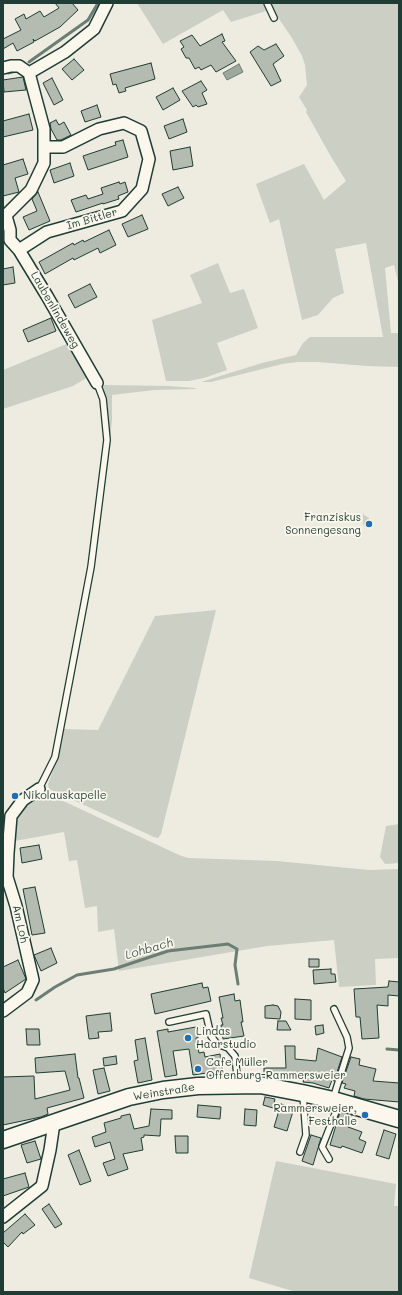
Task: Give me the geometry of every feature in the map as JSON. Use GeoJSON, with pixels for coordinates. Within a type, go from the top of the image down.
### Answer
{"type":"FeatureCollection","features":[{"type":"Feature","properties":{"kind":"street"},"geometry":{"type":"LineString","coordinates":[[3,68],[19,66],[29,73],[65,52],[94,29],[107,3]]}},
{"type":"Feature","properties":{"kind":"street","name":"Laubenlindeweg"},"geometry":{"type":"LineString","coordinates":[[29,73],[44,130],[44,164],[31,190],[4,217],[10,230],[6,240],[19,250],[97,383]]}},
{"type":"Feature","properties":{"kind":"street","name":"Im Bittler"},"geometry":{"type":"LineString","coordinates":[[19,250],[47,232],[122,211],[142,189],[149,159],[141,131],[124,124],[99,129],[62,147],[44,147]]}},
{"type":"Feature","properties":{"kind":"street","name":"Am Loh"},"geometry":{"type":"LineString","coordinates":[[3,1011],[27,994],[33,980],[8,877],[8,852],[11,816],[23,800],[39,789]]}},
{"type":"Feature","properties":{"kind":"street","name":"Weinstraße"},"geometry":{"type":"LineString","coordinates":[[3,1140],[129,1097],[163,1090],[198,1086],[260,1086],[337,1100],[399,1119]]}},
{"type":"Feature","properties":{"kind":"street"},"geometry":{"type":"LineString","coordinates":[[3,1217],[42,1186],[54,1123]]}},
{"type":"Feature","properties":{"kind":"lane"},"geometry":{"type":"LineString","coordinates":[[267,3],[274,18]]}},
{"type":"Feature","properties":{"kind":"lane"},"geometry":{"type":"LineString","coordinates":[[39,789],[55,757],[91,567],[107,440],[103,399],[97,383]]}},
{"type":"Feature","properties":{"kind":"lane"},"geometry":{"type":"LineString","coordinates":[[329,1159],[322,1147],[337,1100],[349,1048],[347,1037],[334,1009]]}},
{"type":"Feature","properties":{"kind":"lane"},"geometry":{"type":"LineString","coordinates":[[169,1022],[206,1014],[211,1036],[217,1044],[228,1048],[235,1056],[238,1085]]}},
{"type":"Feature","properties":{"kind":"lane"},"geometry":{"type":"LineString","coordinates":[[300,1152],[306,1135],[302,1093]]}},
{"type":"Feature","properties":{"kind":"shaded area"},"geometry":{"type":"Polygon","coordinates":[[[137,3],[263,3],[266,11],[231,22],[223,10],[163,44],[137,3]]]}},
{"type":"Feature","properties":{"kind":"shaded area"},"geometry":{"type":"Polygon","coordinates":[[[270,3],[399,3],[399,285],[394,265],[385,268],[391,333],[399,333],[399,367],[297,362],[282,364],[211,382],[201,382],[262,363],[296,355],[303,343],[310,337],[383,337],[366,243],[335,249],[344,293],[333,298],[318,315],[302,320],[279,219],[270,223],[256,184],[304,164],[324,200],[346,181],[330,155],[299,97],[307,85],[305,65],[302,56],[292,38],[270,3]]]}},
{"type":"Feature","properties":{"kind":"shaded area"},"geometry":{"type":"Polygon","coordinates":[[[239,64],[243,72],[227,80],[223,73],[239,64]]]}},
{"type":"Feature","properties":{"kind":"shaded area"},"geometry":{"type":"Polygon","coordinates":[[[218,263],[230,293],[244,289],[258,328],[217,343],[227,370],[204,378],[189,381],[166,381],[152,320],[202,303],[190,275],[218,263]]]}},
{"type":"Feature","properties":{"kind":"shaded area"},"geometry":{"type":"Polygon","coordinates":[[[69,343],[88,377],[73,386],[3,409],[3,370],[69,343]]]}},
{"type":"Feature","properties":{"kind":"shaded area"},"geometry":{"type":"Polygon","coordinates":[[[102,385],[170,386],[197,389],[154,390],[112,395],[112,421],[108,462],[106,462],[105,397],[102,385]]]}},
{"type":"Feature","properties":{"kind":"shaded area"},"geometry":{"type":"Polygon","coordinates":[[[363,512],[364,515],[369,518],[370,527],[365,527],[363,524],[363,512]]]}},
{"type":"Feature","properties":{"kind":"shaded area"},"geometry":{"type":"Polygon","coordinates":[[[216,610],[161,834],[158,838],[49,789],[48,784],[58,757],[62,729],[98,730],[155,616],[216,610]]]}},
{"type":"Feature","properties":{"kind":"shaded area"},"geometry":{"type":"Polygon","coordinates":[[[35,793],[44,794],[59,799],[188,858],[277,861],[369,870],[399,869],[399,958],[375,959],[376,985],[339,987],[334,940],[267,946],[119,971],[114,929],[98,932],[97,906],[85,908],[77,860],[69,861],[64,832],[15,841],[14,819],[35,793]]]}},
{"type":"Feature","properties":{"kind":"shaded area"},"geometry":{"type":"Polygon","coordinates":[[[399,824],[399,863],[385,864],[380,857],[386,826],[399,824]]]}},
{"type":"Feature","properties":{"kind":"shaded area"},"geometry":{"type":"Polygon","coordinates":[[[276,1161],[396,1184],[394,1206],[399,1206],[399,1292],[296,1292],[249,1278],[276,1161]]]}},
{"type":"Feature","properties":{"kind":"building"},"geometry":{"type":"Polygon","coordinates":[[[55,3],[72,3],[78,10],[60,27],[35,41],[33,39],[34,42],[17,51],[13,43],[3,49],[3,39],[21,30],[15,19],[24,14],[26,19],[40,11],[44,17],[59,8],[55,3]]]}},
{"type":"Feature","properties":{"kind":"building"},"geometry":{"type":"Polygon","coordinates":[[[222,34],[225,41],[222,42],[236,61],[216,72],[211,65],[201,70],[199,67],[195,69],[189,58],[186,58],[181,49],[184,47],[180,41],[192,35],[200,46],[222,34]]]}},
{"type":"Feature","properties":{"kind":"building"},"geometry":{"type":"Polygon","coordinates":[[[276,44],[284,56],[273,64],[281,81],[271,86],[250,52],[258,46],[264,50],[276,44]]]}},
{"type":"Feature","properties":{"kind":"building"},"geometry":{"type":"Polygon","coordinates":[[[74,59],[84,70],[72,80],[62,69],[74,59]]]}},
{"type":"Feature","properties":{"kind":"building"},"geometry":{"type":"Polygon","coordinates":[[[151,63],[155,79],[125,88],[126,91],[119,93],[116,84],[113,85],[110,74],[151,63]]]}},
{"type":"Feature","properties":{"kind":"building"},"geometry":{"type":"Polygon","coordinates":[[[23,77],[26,90],[4,92],[3,80],[23,77]]]}},
{"type":"Feature","properties":{"kind":"building"},"geometry":{"type":"Polygon","coordinates":[[[52,78],[63,100],[54,105],[43,83],[52,78]]]}},
{"type":"Feature","properties":{"kind":"building"},"geometry":{"type":"Polygon","coordinates":[[[201,81],[207,90],[202,93],[207,104],[198,107],[196,105],[193,107],[182,91],[201,81]]]}},
{"type":"Feature","properties":{"kind":"building"},"geometry":{"type":"Polygon","coordinates":[[[173,88],[180,100],[163,110],[156,97],[173,88]]]}},
{"type":"Feature","properties":{"kind":"building"},"geometry":{"type":"Polygon","coordinates":[[[97,105],[101,117],[85,122],[81,111],[97,105]]]}},
{"type":"Feature","properties":{"kind":"building"},"geometry":{"type":"Polygon","coordinates":[[[29,114],[33,130],[3,137],[3,121],[29,114]]]}},
{"type":"Feature","properties":{"kind":"building"},"geometry":{"type":"Polygon","coordinates":[[[183,119],[187,132],[169,139],[164,126],[183,119]]]}},
{"type":"Feature","properties":{"kind":"building"},"geometry":{"type":"Polygon","coordinates":[[[56,120],[59,125],[64,122],[71,135],[61,140],[57,140],[51,129],[50,123],[56,120]]]}},
{"type":"Feature","properties":{"kind":"building"},"geometry":{"type":"Polygon","coordinates":[[[123,140],[128,157],[88,170],[83,156],[116,145],[115,142],[123,140]]]}},
{"type":"Feature","properties":{"kind":"building"},"geometry":{"type":"Polygon","coordinates":[[[190,147],[193,166],[173,170],[170,151],[190,147]]]}},
{"type":"Feature","properties":{"kind":"building"},"geometry":{"type":"Polygon","coordinates":[[[23,159],[28,174],[15,178],[19,192],[3,196],[3,165],[23,159]]]}},
{"type":"Feature","properties":{"kind":"building"},"geometry":{"type":"Polygon","coordinates":[[[70,163],[74,176],[54,183],[50,170],[70,163]]]}},
{"type":"Feature","properties":{"kind":"building"},"geometry":{"type":"Polygon","coordinates":[[[119,182],[120,184],[125,182],[128,192],[118,196],[119,199],[76,212],[71,200],[86,195],[88,199],[103,194],[101,188],[119,182]]]}},
{"type":"Feature","properties":{"kind":"building"},"geometry":{"type":"Polygon","coordinates":[[[178,187],[184,198],[168,206],[162,194],[178,187]]]}},
{"type":"Feature","properties":{"kind":"building"},"geometry":{"type":"Polygon","coordinates":[[[38,192],[50,221],[29,230],[23,217],[37,211],[32,199],[38,192]]]}},
{"type":"Feature","properties":{"kind":"building"},"geometry":{"type":"Polygon","coordinates":[[[142,215],[148,229],[128,237],[122,224],[142,215]]]}},
{"type":"Feature","properties":{"kind":"building"},"geometry":{"type":"Polygon","coordinates":[[[109,230],[116,245],[100,253],[98,248],[74,260],[73,258],[45,274],[39,262],[73,243],[74,245],[83,240],[84,242],[109,230]]]}},
{"type":"Feature","properties":{"kind":"building"},"geometry":{"type":"Polygon","coordinates":[[[13,267],[15,283],[3,285],[3,269],[13,267]]]}},
{"type":"Feature","properties":{"kind":"building"},"geometry":{"type":"Polygon","coordinates":[[[90,284],[97,297],[75,308],[68,295],[90,284]]]}},
{"type":"Feature","properties":{"kind":"building"},"geometry":{"type":"Polygon","coordinates":[[[51,318],[56,331],[28,342],[23,330],[51,318]]]}},
{"type":"Feature","properties":{"kind":"building"},"geometry":{"type":"Polygon","coordinates":[[[39,845],[42,859],[22,863],[20,848],[39,845]]]}},
{"type":"Feature","properties":{"kind":"building"},"geometry":{"type":"Polygon","coordinates":[[[35,887],[45,933],[32,935],[23,889],[35,887]]]}},
{"type":"Feature","properties":{"kind":"building"},"geometry":{"type":"Polygon","coordinates":[[[51,948],[57,963],[41,971],[34,955],[51,948]]]}},
{"type":"Feature","properties":{"kind":"building"},"geometry":{"type":"Polygon","coordinates":[[[309,959],[319,959],[319,967],[309,967],[309,959]]]}},
{"type":"Feature","properties":{"kind":"building"},"geometry":{"type":"Polygon","coordinates":[[[18,960],[26,979],[5,993],[3,988],[3,967],[18,960]]]}},
{"type":"Feature","properties":{"kind":"building"},"geometry":{"type":"Polygon","coordinates":[[[331,969],[331,974],[335,974],[336,982],[314,984],[313,970],[331,969]]]}},
{"type":"Feature","properties":{"kind":"building"},"geometry":{"type":"Polygon","coordinates":[[[389,981],[399,982],[399,996],[388,995],[388,1006],[377,1005],[379,1038],[362,1039],[360,1017],[356,1017],[354,989],[388,987],[389,981]]]}},
{"type":"Feature","properties":{"kind":"building"},"geometry":{"type":"Polygon","coordinates":[[[202,983],[203,988],[208,987],[211,1001],[155,1014],[151,994],[202,983]]]}},
{"type":"Feature","properties":{"kind":"building"},"geometry":{"type":"Polygon","coordinates":[[[234,994],[235,1001],[240,1000],[243,1022],[241,1022],[244,1036],[223,1039],[221,1025],[223,1025],[221,1018],[223,1018],[219,997],[234,994]]]}},
{"type":"Feature","properties":{"kind":"building"},"geometry":{"type":"Polygon","coordinates":[[[295,999],[311,1000],[311,1020],[295,1019],[295,999]]]}},
{"type":"Feature","properties":{"kind":"building"},"geometry":{"type":"Polygon","coordinates":[[[265,1006],[278,1006],[281,1012],[280,1019],[265,1018],[265,1006]]]}},
{"type":"Feature","properties":{"kind":"building"},"geometry":{"type":"Polygon","coordinates":[[[110,1013],[112,1031],[98,1032],[99,1038],[89,1039],[86,1016],[110,1013]]]}},
{"type":"Feature","properties":{"kind":"building"},"geometry":{"type":"Polygon","coordinates":[[[278,1021],[286,1021],[291,1030],[277,1030],[278,1021]]]}},
{"type":"Feature","properties":{"kind":"building"},"geometry":{"type":"Polygon","coordinates":[[[323,1025],[324,1033],[316,1035],[315,1026],[323,1025]]]}},
{"type":"Feature","properties":{"kind":"building"},"geometry":{"type":"Polygon","coordinates":[[[196,1027],[198,1038],[196,1038],[199,1053],[204,1052],[205,1057],[220,1054],[223,1074],[208,1076],[207,1073],[193,1075],[189,1049],[173,1051],[177,1075],[165,1077],[157,1031],[168,1029],[168,1032],[196,1027]]]}},
{"type":"Feature","properties":{"kind":"building"},"geometry":{"type":"Polygon","coordinates":[[[26,1029],[39,1029],[40,1045],[27,1045],[26,1029]]]}},
{"type":"Feature","properties":{"kind":"building"},"geometry":{"type":"Polygon","coordinates":[[[145,1038],[152,1080],[138,1083],[134,1061],[138,1060],[135,1040],[145,1038]]]}},
{"type":"Feature","properties":{"kind":"building"},"geometry":{"type":"Polygon","coordinates":[[[285,1046],[295,1046],[295,1059],[316,1061],[318,1048],[342,1057],[334,1081],[332,1080],[329,1088],[313,1083],[303,1082],[304,1077],[264,1076],[264,1068],[286,1068],[285,1046]]]}},
{"type":"Feature","properties":{"kind":"building"},"geometry":{"type":"Polygon","coordinates":[[[75,1054],[78,1078],[84,1098],[47,1108],[48,1114],[41,1117],[3,1125],[3,1077],[34,1076],[35,1099],[70,1090],[65,1071],[36,1073],[35,1058],[75,1054]]]}},
{"type":"Feature","properties":{"kind":"building"},"geometry":{"type":"Polygon","coordinates":[[[116,1056],[117,1064],[104,1066],[103,1058],[116,1056]]]}},
{"type":"Feature","properties":{"kind":"building"},"geometry":{"type":"Polygon","coordinates":[[[351,1057],[360,1059],[359,1065],[376,1069],[373,1081],[399,1083],[399,1102],[364,1099],[354,1096],[355,1091],[344,1088],[346,1084],[342,1083],[351,1057]]]}},
{"type":"Feature","properties":{"kind":"building"},"geometry":{"type":"Polygon","coordinates":[[[104,1068],[110,1091],[98,1094],[93,1070],[104,1068]]]}},
{"type":"Feature","properties":{"kind":"building"},"geometry":{"type":"Polygon","coordinates":[[[265,1097],[275,1099],[273,1108],[263,1105],[265,1097]]]}},
{"type":"Feature","properties":{"kind":"building"},"geometry":{"type":"Polygon","coordinates":[[[281,1104],[294,1108],[287,1131],[274,1127],[281,1104]]]}},
{"type":"Feature","properties":{"kind":"building"},"geometry":{"type":"Polygon","coordinates":[[[198,1105],[221,1107],[220,1119],[197,1117],[198,1105]]]}},
{"type":"Feature","properties":{"kind":"building"},"geometry":{"type":"Polygon","coordinates":[[[151,1109],[172,1110],[172,1119],[161,1119],[160,1136],[144,1135],[144,1137],[141,1138],[143,1150],[123,1154],[128,1169],[108,1176],[103,1163],[115,1159],[110,1142],[95,1147],[92,1137],[106,1132],[104,1123],[130,1114],[134,1129],[149,1126],[151,1109]]]}},
{"type":"Feature","properties":{"kind":"building"},"geometry":{"type":"Polygon","coordinates":[[[245,1109],[257,1110],[256,1126],[244,1125],[245,1109]]]}},
{"type":"Feature","properties":{"kind":"building"},"geometry":{"type":"Polygon","coordinates":[[[340,1112],[351,1115],[348,1127],[362,1132],[359,1139],[366,1142],[362,1153],[342,1146],[341,1148],[330,1145],[340,1112]]]}},
{"type":"Feature","properties":{"kind":"building"},"geometry":{"type":"Polygon","coordinates":[[[384,1130],[396,1134],[389,1159],[376,1155],[384,1130]]]}},
{"type":"Feature","properties":{"kind":"building"},"geometry":{"type":"Polygon","coordinates":[[[311,1135],[321,1138],[313,1165],[302,1161],[311,1135]]]}},
{"type":"Feature","properties":{"kind":"building"},"geometry":{"type":"Polygon","coordinates":[[[175,1136],[188,1136],[188,1153],[176,1153],[175,1136]]]}},
{"type":"Feature","properties":{"kind":"building"},"geometry":{"type":"Polygon","coordinates":[[[35,1141],[41,1159],[27,1163],[21,1145],[35,1141]]]}},
{"type":"Feature","properties":{"kind":"building"},"geometry":{"type":"Polygon","coordinates":[[[79,1150],[91,1181],[80,1185],[68,1155],[79,1150]]]}},
{"type":"Feature","properties":{"kind":"building"},"geometry":{"type":"Polygon","coordinates":[[[25,1173],[29,1187],[3,1196],[3,1179],[25,1173]]]}},
{"type":"Feature","properties":{"kind":"building"},"geometry":{"type":"Polygon","coordinates":[[[49,1204],[62,1224],[55,1228],[42,1209],[49,1204]]]}},
{"type":"Feature","properties":{"kind":"building"},"geometry":{"type":"Polygon","coordinates":[[[25,1214],[35,1225],[23,1234],[22,1232],[8,1247],[3,1242],[3,1233],[25,1214]]]}},
{"type":"Feature","properties":{"kind":"waterway"},"geometry":{"type":"LineString","coordinates":[[29,62],[88,20],[98,3]]}},
{"type":"Feature","properties":{"kind":"waterway"},"geometry":{"type":"LineString","coordinates":[[8,73],[16,71]]}},
{"type":"Feature","properties":{"kind":"waterway","name":"Lohbach"},"geometry":{"type":"LineString","coordinates":[[36,1000],[55,987],[77,975],[114,969],[168,951],[228,944],[237,949],[235,965],[238,984]]}},
{"type":"Feature","properties":{"kind":"waterway","name":"Lohbach"},"geometry":{"type":"LineString","coordinates":[[387,1049],[399,1050]]}},
{"type":"Feature","properties":{"kind":"place","name":"Franziskus Sonnengesang"},"geometry":{"type":"Point","coordinates":[369,524]}},
{"type":"Feature","properties":{"kind":"place","name":"Nikolauskapelle"},"geometry":{"type":"Point","coordinates":[15,796]}},
{"type":"Feature","properties":{"kind":"place","name":"Lindas Haarstudio"},"geometry":{"type":"Point","coordinates":[188,1038]}},
{"type":"Feature","properties":{"kind":"place","name":"Cafe Müller Offenburg-Rammersweier"},"geometry":{"type":"Point","coordinates":[198,1069]}},
{"type":"Feature","properties":{"kind":"place","name":"Rammersweier, Festhalle"},"geometry":{"type":"Point","coordinates":[365,1115]}}]}
